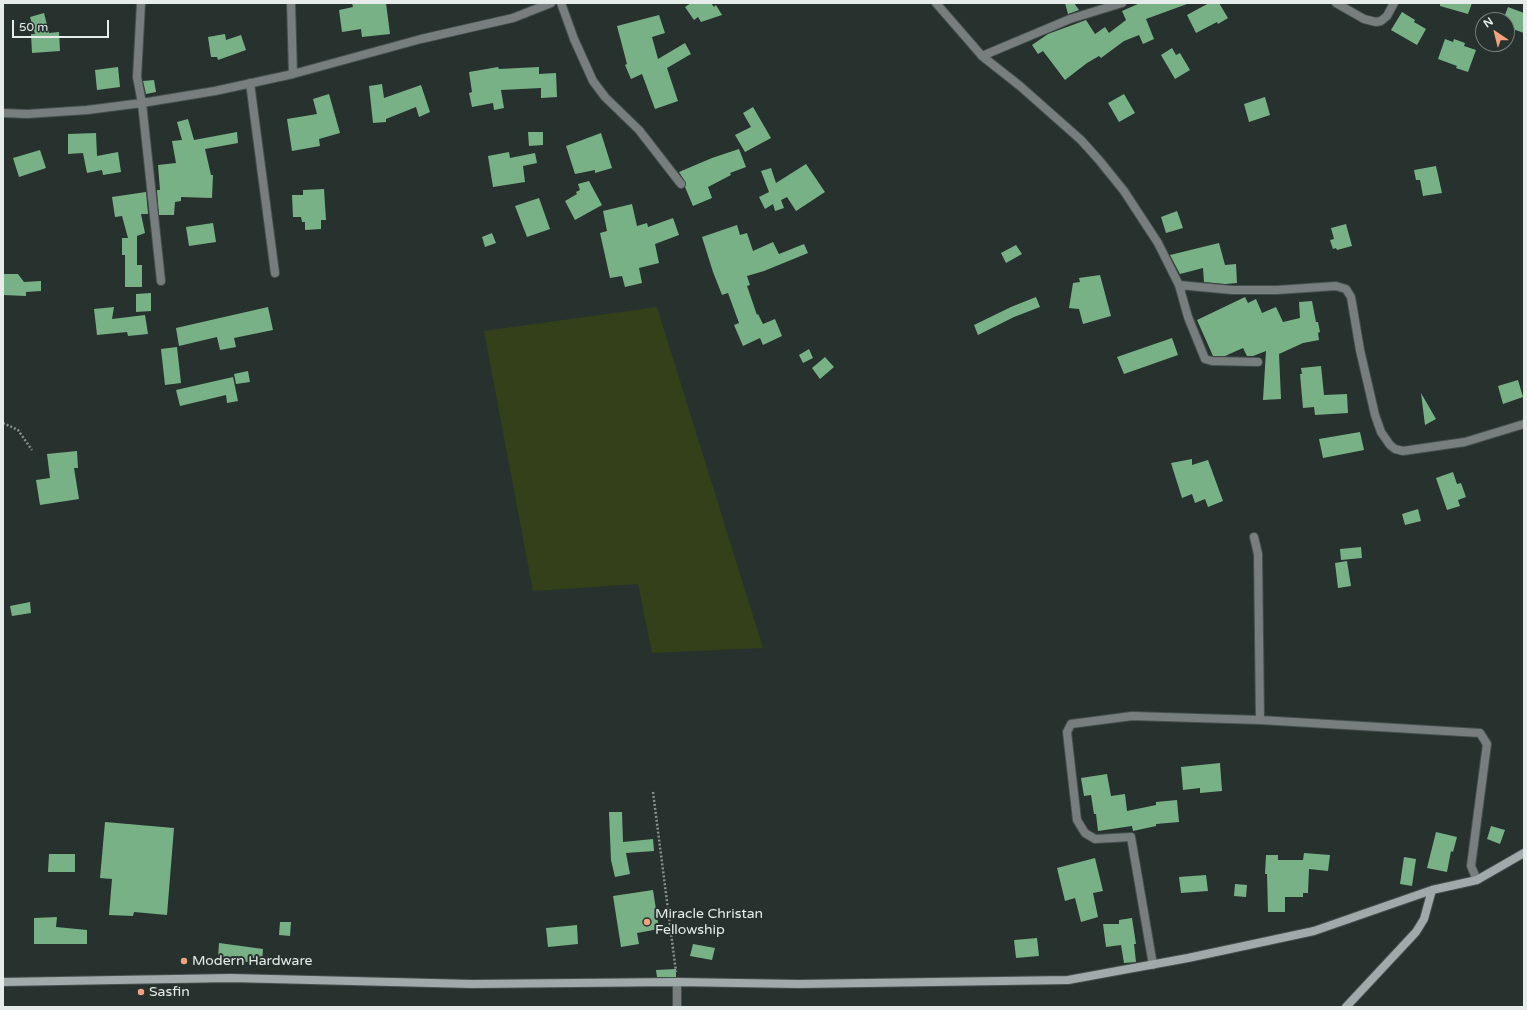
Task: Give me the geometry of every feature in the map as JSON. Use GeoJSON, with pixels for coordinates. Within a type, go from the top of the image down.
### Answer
{"type":"FeatureCollection","features":[{"type":"Feature","properties":{"kind":"street"},"geometry":{"type":"LineString","coordinates":[[141,3],[137,78],[142,103],[161,282]]}},
{"type":"Feature","properties":{"kind":"street"},"geometry":{"type":"LineString","coordinates":[[290,3],[293,74]]}},
{"type":"Feature","properties":{"kind":"street"},"geometry":{"type":"LineString","coordinates":[[3,113],[34,114],[142,103],[250,83],[293,74],[421,39],[513,18],[551,3]]}},
{"type":"Feature","properties":{"kind":"street"},"geometry":{"type":"LineString","coordinates":[[561,3],[574,39],[593,81],[605,96],[639,130],[681,184]]}},
{"type":"Feature","properties":{"kind":"street"},"geometry":{"type":"LineString","coordinates":[[936,3],[982,56],[1020,86],[1081,140],[1124,191],[1158,243],[1179,285],[1188,317],[1205,359],[1212,361],[1258,362]]}},
{"type":"Feature","properties":{"kind":"street"},"geometry":{"type":"LineString","coordinates":[[982,56],[1070,19],[1122,3]]}},
{"type":"Feature","properties":{"kind":"street"},"geometry":{"type":"LineString","coordinates":[[1336,3],[1364,19],[1376,22],[1382,21],[1387,16],[1394,3]]}},
{"type":"Feature","properties":{"kind":"street"},"geometry":{"type":"LineString","coordinates":[[250,83],[275,273]]}},
{"type":"Feature","properties":{"kind":"street"},"geometry":{"type":"LineString","coordinates":[[1179,285],[1232,290],[1277,290],[1336,286],[1346,289],[1351,297],[1360,350],[1375,415],[1381,432],[1390,445],[1395,449],[1403,451],[1465,442],[1524,424]]}},
{"type":"Feature","properties":{"kind":"street"},"geometry":{"type":"LineString","coordinates":[[1254,537],[1258,554],[1260,720]]}},
{"type":"Feature","properties":{"kind":"street"},"geometry":{"type":"LineString","coordinates":[[1153,965],[1131,837],[1095,839],[1085,833],[1077,820],[1066,732],[1071,724],[1132,716],[1260,720],[1480,733],[1487,744],[1471,866],[1477,880]]}},
{"type":"Feature","properties":{"kind":"street"},"geometry":{"type":"LineString","coordinates":[[3,982],[231,978],[472,984],[677,982],[798,984],[1068,980],[1153,965],[1314,931],[1432,890],[1477,880],[1524,853]]}},
{"type":"Feature","properties":{"kind":"street"},"geometry":{"type":"LineString","coordinates":[[1346,1007],[1416,932],[1424,919],[1432,890]]}},
{"type":"Feature","properties":{"kind":"street"},"geometry":{"type":"LineString","coordinates":[[677,982],[677,1007]]}},
{"type":"Feature","properties":{"kind":"path"},"geometry":{"type":"LineString","coordinates":[[3,423],[18,430],[32,450]]}},
{"type":"Feature","properties":{"kind":"path"},"geometry":{"type":"LineString","coordinates":[[653,792],[677,982]]}},
{"type":"Feature","properties":{"kind":"green space"},"geometry":{"type":"Polygon","coordinates":[[[657,307],[763,648],[652,653],[638,584],[533,591],[484,331],[657,307]]]}},
{"type":"Feature","properties":{"kind":"building"},"geometry":{"type":"Polygon","coordinates":[[[352,3],[386,3],[390,34],[362,37],[361,29],[342,32],[339,10],[353,7],[352,3]]]}},
{"type":"Feature","properties":{"kind":"building"},"geometry":{"type":"Polygon","coordinates":[[[691,3],[711,3],[714,7],[716,5],[722,15],[701,22],[698,17],[694,20],[685,7],[691,3]]]}},
{"type":"Feature","properties":{"kind":"building"},"geometry":{"type":"Polygon","coordinates":[[[1065,3],[1074,3],[1079,10],[1068,14],[1065,3]]]}},
{"type":"Feature","properties":{"kind":"building"},"geometry":{"type":"Polygon","coordinates":[[[1140,3],[1187,4],[1146,19],[1154,39],[1143,44],[1139,35],[1124,41],[1101,58],[1099,56],[1087,63],[1065,80],[1043,51],[1038,54],[1032,45],[1048,34],[1086,20],[1095,34],[1105,27],[1109,33],[1126,20],[1122,11],[1140,3]]]}},
{"type":"Feature","properties":{"kind":"building"},"geometry":{"type":"Polygon","coordinates":[[[1209,3],[1219,3],[1228,18],[1196,33],[1187,15],[1209,3]]]}},
{"type":"Feature","properties":{"kind":"building"},"geometry":{"type":"Polygon","coordinates":[[[1440,3],[1472,3],[1468,14],[1440,6],[1440,3]]]}},
{"type":"Feature","properties":{"kind":"building"},"geometry":{"type":"Polygon","coordinates":[[[1508,7],[1524,13],[1524,33],[1515,30],[1515,12],[1506,12],[1508,7]]]}},
{"type":"Feature","properties":{"kind":"building"},"geometry":{"type":"Polygon","coordinates":[[[1402,12],[1415,20],[1414,22],[1426,29],[1417,45],[1391,30],[1402,12]]]}},
{"type":"Feature","properties":{"kind":"building"},"geometry":{"type":"Polygon","coordinates":[[[44,13],[49,33],[59,32],[60,51],[32,53],[31,34],[35,34],[30,17],[44,13]]]}},
{"type":"Feature","properties":{"kind":"building"},"geometry":{"type":"Polygon","coordinates":[[[659,15],[665,33],[652,37],[658,59],[685,43],[691,54],[667,68],[678,101],[655,109],[642,74],[631,79],[625,65],[627,64],[617,26],[659,15]]]}},
{"type":"Feature","properties":{"kind":"building"},"geometry":{"type":"Polygon","coordinates":[[[225,34],[226,40],[241,35],[246,50],[218,60],[217,57],[211,57],[208,37],[225,34]]]}},
{"type":"Feature","properties":{"kind":"building"},"geometry":{"type":"Polygon","coordinates":[[[1445,39],[1453,42],[1454,39],[1465,43],[1464,46],[1475,50],[1468,72],[1438,59],[1445,39]]]}},
{"type":"Feature","properties":{"kind":"building"},"geometry":{"type":"Polygon","coordinates":[[[1172,48],[1176,55],[1180,53],[1190,70],[1175,79],[1161,55],[1172,48]]]}},
{"type":"Feature","properties":{"kind":"building"},"geometry":{"type":"Polygon","coordinates":[[[118,67],[120,87],[97,90],[95,70],[118,67]]]}},
{"type":"Feature","properties":{"kind":"building"},"geometry":{"type":"Polygon","coordinates":[[[498,67],[499,69],[539,67],[539,74],[556,73],[557,97],[541,98],[541,88],[501,90],[504,108],[494,110],[493,103],[472,107],[469,93],[472,92],[469,72],[498,67]]]}},
{"type":"Feature","properties":{"kind":"building"},"geometry":{"type":"Polygon","coordinates":[[[154,80],[156,92],[146,94],[143,81],[154,80]]]}},
{"type":"Feature","properties":{"kind":"building"},"geometry":{"type":"Polygon","coordinates":[[[382,84],[384,98],[421,85],[430,112],[419,117],[416,107],[386,119],[386,122],[373,123],[369,86],[382,84]]]}},
{"type":"Feature","properties":{"kind":"building"},"geometry":{"type":"Polygon","coordinates":[[[329,94],[340,133],[319,139],[320,146],[292,151],[287,119],[317,114],[313,99],[329,94]]]}},
{"type":"Feature","properties":{"kind":"building"},"geometry":{"type":"Polygon","coordinates":[[[1124,94],[1135,113],[1119,122],[1108,103],[1124,94]]]}},
{"type":"Feature","properties":{"kind":"building"},"geometry":{"type":"Polygon","coordinates":[[[1265,97],[1270,115],[1249,122],[1244,104],[1265,97]]]}},
{"type":"Feature","properties":{"kind":"building"},"geometry":{"type":"Polygon","coordinates":[[[753,107],[771,138],[745,152],[735,135],[751,127],[743,113],[753,107]]]}},
{"type":"Feature","properties":{"kind":"building"},"geometry":{"type":"Polygon","coordinates":[[[188,119],[194,140],[237,132],[238,143],[205,149],[211,175],[213,175],[212,198],[181,197],[181,201],[175,202],[174,215],[159,215],[157,190],[160,190],[158,165],[176,163],[172,141],[182,140],[177,122],[188,119]]]}},
{"type":"Feature","properties":{"kind":"building"},"geometry":{"type":"Polygon","coordinates":[[[528,132],[543,132],[543,145],[529,146],[528,132]]]}},
{"type":"Feature","properties":{"kind":"building"},"geometry":{"type":"Polygon","coordinates":[[[96,133],[97,156],[118,152],[121,172],[103,175],[102,170],[87,173],[83,153],[68,154],[68,134],[96,133]]]}},
{"type":"Feature","properties":{"kind":"building"},"geometry":{"type":"Polygon","coordinates":[[[601,133],[612,168],[595,173],[595,170],[575,174],[566,146],[601,133]]]}},
{"type":"Feature","properties":{"kind":"building"},"geometry":{"type":"Polygon","coordinates":[[[739,149],[746,167],[730,173],[731,175],[708,187],[712,198],[693,206],[685,187],[686,183],[679,172],[712,158],[739,149]]]}},
{"type":"Feature","properties":{"kind":"building"},"geometry":{"type":"Polygon","coordinates":[[[40,150],[46,168],[19,177],[13,158],[40,150]]]}},
{"type":"Feature","properties":{"kind":"building"},"geometry":{"type":"Polygon","coordinates":[[[509,152],[510,158],[535,153],[537,163],[523,166],[525,182],[493,187],[488,156],[509,152]]]}},
{"type":"Feature","properties":{"kind":"building"},"geometry":{"type":"Polygon","coordinates":[[[806,164],[825,192],[796,211],[787,197],[781,200],[784,208],[775,211],[773,204],[765,209],[759,197],[769,192],[761,171],[771,168],[776,183],[806,164]]]}},
{"type":"Feature","properties":{"kind":"building"},"geometry":{"type":"Polygon","coordinates":[[[1436,166],[1442,193],[1423,196],[1420,180],[1416,180],[1414,170],[1436,166]]]}},
{"type":"Feature","properties":{"kind":"building"},"geometry":{"type":"Polygon","coordinates":[[[589,181],[602,205],[575,220],[565,201],[577,194],[576,192],[580,190],[578,184],[589,181]]]}},
{"type":"Feature","properties":{"kind":"building"},"geometry":{"type":"Polygon","coordinates":[[[324,189],[326,220],[321,220],[321,229],[305,230],[305,222],[302,222],[301,217],[293,217],[292,195],[303,195],[303,190],[324,189]]]}},
{"type":"Feature","properties":{"kind":"building"},"geometry":{"type":"Polygon","coordinates":[[[146,192],[148,214],[141,214],[145,233],[137,236],[137,265],[142,265],[142,287],[125,287],[125,255],[122,255],[122,238],[128,238],[122,216],[115,217],[112,197],[146,192]]]}},
{"type":"Feature","properties":{"kind":"building"},"geometry":{"type":"Polygon","coordinates":[[[539,198],[550,229],[527,237],[515,206],[539,198]]]}},
{"type":"Feature","properties":{"kind":"building"},"geometry":{"type":"Polygon","coordinates":[[[632,204],[637,226],[647,223],[648,227],[673,218],[679,235],[655,244],[659,263],[639,268],[642,283],[625,287],[622,276],[610,278],[600,233],[607,231],[603,211],[632,204]]]}},
{"type":"Feature","properties":{"kind":"building"},"geometry":{"type":"Polygon","coordinates":[[[1177,211],[1183,228],[1166,233],[1161,217],[1177,211]]]}},
{"type":"Feature","properties":{"kind":"building"},"geometry":{"type":"Polygon","coordinates":[[[213,223],[216,242],[189,246],[186,227],[213,223]]]}},
{"type":"Feature","properties":{"kind":"building"},"geometry":{"type":"Polygon","coordinates":[[[1346,224],[1352,246],[1337,250],[1336,248],[1333,249],[1330,240],[1334,239],[1331,228],[1346,224]]]}},
{"type":"Feature","properties":{"kind":"building"},"geometry":{"type":"Polygon","coordinates":[[[737,225],[740,235],[747,233],[753,251],[773,242],[779,254],[804,244],[808,253],[764,271],[747,276],[750,285],[747,286],[757,315],[758,314],[763,324],[775,319],[782,336],[763,345],[760,338],[743,346],[734,325],[739,323],[728,293],[722,295],[702,237],[737,225]]]}},
{"type":"Feature","properties":{"kind":"building"},"geometry":{"type":"Polygon","coordinates":[[[492,233],[496,243],[485,247],[482,237],[492,233]]]}},
{"type":"Feature","properties":{"kind":"building"},"geometry":{"type":"Polygon","coordinates":[[[1219,243],[1225,265],[1236,264],[1237,283],[1225,284],[1204,282],[1203,268],[1180,274],[1170,255],[1219,243]]]}},
{"type":"Feature","properties":{"kind":"building"},"geometry":{"type":"Polygon","coordinates":[[[1016,245],[1022,254],[1006,263],[1001,253],[1016,245]]]}},
{"type":"Feature","properties":{"kind":"building"},"geometry":{"type":"Polygon","coordinates":[[[3,274],[18,274],[24,282],[41,281],[41,291],[26,292],[26,296],[3,295],[3,274]]]}},
{"type":"Feature","properties":{"kind":"building"},"geometry":{"type":"Polygon","coordinates":[[[1100,275],[1111,316],[1083,324],[1079,309],[1069,308],[1073,283],[1080,282],[1079,278],[1100,275]]]}},
{"type":"Feature","properties":{"kind":"building"},"geometry":{"type":"Polygon","coordinates":[[[151,293],[151,311],[136,312],[136,294],[151,293]]]}},
{"type":"Feature","properties":{"kind":"building"},"geometry":{"type":"Polygon","coordinates":[[[1036,297],[1040,307],[1014,317],[978,335],[974,325],[1036,297]]]}},
{"type":"Feature","properties":{"kind":"building"},"geometry":{"type":"Polygon","coordinates":[[[1245,297],[1248,303],[1256,299],[1262,313],[1276,307],[1283,322],[1300,318],[1299,302],[1312,301],[1316,322],[1318,322],[1320,332],[1318,333],[1319,340],[1303,343],[1279,354],[1281,399],[1263,400],[1266,351],[1253,356],[1247,356],[1243,348],[1225,356],[1213,356],[1197,320],[1245,297]]]}},
{"type":"Feature","properties":{"kind":"building"},"geometry":{"type":"Polygon","coordinates":[[[114,307],[112,319],[145,315],[148,334],[128,336],[127,332],[97,335],[94,309],[114,307]]]}},
{"type":"Feature","properties":{"kind":"building"},"geometry":{"type":"Polygon","coordinates":[[[268,307],[273,330],[234,338],[236,347],[220,350],[217,337],[179,346],[176,328],[268,307]]]}},
{"type":"Feature","properties":{"kind":"building"},"geometry":{"type":"Polygon","coordinates":[[[1172,338],[1178,355],[1124,374],[1117,357],[1172,338]]]}},
{"type":"Feature","properties":{"kind":"building"},"geometry":{"type":"Polygon","coordinates":[[[177,347],[181,383],[165,385],[161,349],[177,347]]]}},
{"type":"Feature","properties":{"kind":"building"},"geometry":{"type":"Polygon","coordinates":[[[809,349],[813,358],[803,363],[799,355],[809,349]]]}},
{"type":"Feature","properties":{"kind":"building"},"geometry":{"type":"Polygon","coordinates":[[[825,357],[834,367],[820,379],[812,368],[825,357]]]}},
{"type":"Feature","properties":{"kind":"building"},"geometry":{"type":"Polygon","coordinates":[[[1321,366],[1324,395],[1347,394],[1348,413],[1315,415],[1314,407],[1303,408],[1300,374],[1302,374],[1301,368],[1321,366]]]}},
{"type":"Feature","properties":{"kind":"building"},"geometry":{"type":"Polygon","coordinates":[[[248,371],[250,382],[236,384],[234,374],[248,371]]]}},
{"type":"Feature","properties":{"kind":"building"},"geometry":{"type":"Polygon","coordinates":[[[233,377],[238,401],[227,403],[226,395],[180,406],[176,390],[233,377]]]}},
{"type":"Feature","properties":{"kind":"building"},"geometry":{"type":"Polygon","coordinates":[[[1518,380],[1523,397],[1503,404],[1498,386],[1518,380]]]}},
{"type":"Feature","properties":{"kind":"building"},"geometry":{"type":"Polygon","coordinates":[[[1421,393],[1436,419],[1425,425],[1421,393]]]}},
{"type":"Feature","properties":{"kind":"building"},"geometry":{"type":"Polygon","coordinates":[[[1360,432],[1364,450],[1323,458],[1319,439],[1360,432]]]}},
{"type":"Feature","properties":{"kind":"building"},"geometry":{"type":"Polygon","coordinates":[[[77,451],[78,468],[74,468],[79,499],[40,505],[36,480],[50,478],[47,454],[77,451]]]}},
{"type":"Feature","properties":{"kind":"building"},"geometry":{"type":"Polygon","coordinates":[[[1192,459],[1192,465],[1208,460],[1223,501],[1208,507],[1205,499],[1195,503],[1192,494],[1182,498],[1171,463],[1192,459]]]}},
{"type":"Feature","properties":{"kind":"building"},"geometry":{"type":"Polygon","coordinates":[[[1453,472],[1457,484],[1461,483],[1466,497],[1458,500],[1460,506],[1447,510],[1436,478],[1453,472]]]}},
{"type":"Feature","properties":{"kind":"building"},"geometry":{"type":"Polygon","coordinates":[[[1418,509],[1421,521],[1405,525],[1402,514],[1418,509]]]}},
{"type":"Feature","properties":{"kind":"building"},"geometry":{"type":"Polygon","coordinates":[[[1361,547],[1362,558],[1341,560],[1340,549],[1361,547]]]}},
{"type":"Feature","properties":{"kind":"building"},"geometry":{"type":"Polygon","coordinates":[[[1347,561],[1351,586],[1338,588],[1335,563],[1347,561]]]}},
{"type":"Feature","properties":{"kind":"building"},"geometry":{"type":"Polygon","coordinates":[[[30,602],[31,613],[12,616],[10,606],[30,602]]]}},
{"type":"Feature","properties":{"kind":"building"},"geometry":{"type":"Polygon","coordinates":[[[1220,763],[1222,791],[1200,793],[1200,788],[1183,790],[1181,767],[1220,763]]]}},
{"type":"Feature","properties":{"kind":"building"},"geometry":{"type":"Polygon","coordinates":[[[1107,774],[1111,796],[1125,794],[1127,811],[1156,805],[1156,802],[1177,800],[1179,822],[1156,824],[1156,826],[1133,831],[1132,826],[1098,831],[1096,814],[1094,814],[1091,795],[1084,796],[1081,778],[1107,774]]]}},
{"type":"Feature","properties":{"kind":"building"},"geometry":{"type":"Polygon","coordinates":[[[609,812],[622,812],[623,842],[653,839],[654,851],[626,853],[630,874],[615,877],[611,860],[609,812]]]}},
{"type":"Feature","properties":{"kind":"building"},"geometry":{"type":"Polygon","coordinates":[[[105,822],[174,828],[167,915],[134,912],[133,916],[109,915],[112,879],[100,878],[105,822]]]}},
{"type":"Feature","properties":{"kind":"building"},"geometry":{"type":"Polygon","coordinates":[[[1491,826],[1505,830],[1500,844],[1487,839],[1491,826]]]}},
{"type":"Feature","properties":{"kind":"building"},"geometry":{"type":"Polygon","coordinates":[[[1436,832],[1457,837],[1453,852],[1451,851],[1447,872],[1427,868],[1436,832]]]}},
{"type":"Feature","properties":{"kind":"building"},"geometry":{"type":"Polygon","coordinates":[[[1304,853],[1330,855],[1328,871],[1309,869],[1308,893],[1303,893],[1303,897],[1285,897],[1285,912],[1268,912],[1267,874],[1265,874],[1266,855],[1278,855],[1278,860],[1303,860],[1304,853]]]}},
{"type":"Feature","properties":{"kind":"building"},"geometry":{"type":"Polygon","coordinates":[[[49,854],[75,854],[75,872],[48,872],[49,854]]]}},
{"type":"Feature","properties":{"kind":"building"},"geometry":{"type":"Polygon","coordinates":[[[1404,857],[1416,859],[1412,886],[1400,884],[1404,857]]]}},
{"type":"Feature","properties":{"kind":"building"},"geometry":{"type":"Polygon","coordinates":[[[1095,858],[1103,891],[1093,893],[1098,917],[1081,922],[1075,898],[1065,901],[1057,868],[1095,858]]]}},
{"type":"Feature","properties":{"kind":"building"},"geometry":{"type":"Polygon","coordinates":[[[1206,875],[1208,891],[1181,893],[1179,877],[1206,875]]]}},
{"type":"Feature","properties":{"kind":"building"},"geometry":{"type":"Polygon","coordinates":[[[1235,884],[1247,885],[1246,897],[1234,896],[1235,884]]]}},
{"type":"Feature","properties":{"kind":"building"},"geometry":{"type":"Polygon","coordinates":[[[653,890],[659,929],[637,933],[639,944],[621,947],[613,896],[653,890]]]}},
{"type":"Feature","properties":{"kind":"building"},"geometry":{"type":"Polygon","coordinates":[[[57,917],[56,927],[87,930],[87,944],[34,944],[34,918],[57,917]]]}},
{"type":"Feature","properties":{"kind":"building"},"geometry":{"type":"Polygon","coordinates":[[[1132,918],[1136,944],[1134,944],[1136,962],[1124,963],[1121,945],[1106,947],[1103,924],[1119,924],[1119,920],[1132,918]]]}},
{"type":"Feature","properties":{"kind":"building"},"geometry":{"type":"Polygon","coordinates":[[[280,922],[291,922],[290,936],[279,935],[280,922]]]}},
{"type":"Feature","properties":{"kind":"building"},"geometry":{"type":"Polygon","coordinates":[[[577,925],[578,944],[548,947],[546,928],[577,925]]]}},
{"type":"Feature","properties":{"kind":"building"},"geometry":{"type":"Polygon","coordinates":[[[1037,938],[1039,956],[1016,958],[1014,940],[1037,938]]]}},
{"type":"Feature","properties":{"kind":"building"},"geometry":{"type":"Polygon","coordinates":[[[219,943],[263,949],[262,964],[218,958],[219,943]]]}},
{"type":"Feature","properties":{"kind":"building"},"geometry":{"type":"Polygon","coordinates":[[[693,944],[715,948],[712,960],[690,956],[693,944]]]}},
{"type":"Feature","properties":{"kind":"building"},"geometry":{"type":"Polygon","coordinates":[[[676,969],[676,977],[657,977],[656,970],[676,969]]]}},
{"type":"Feature","properties":{"kind":"place","name":"Miracle Christan Fellowship"},"geometry":{"type":"Point","coordinates":[647,922]}},
{"type":"Feature","properties":{"kind":"place","name":"Modern Hardware"},"geometry":{"type":"Point","coordinates":[184,961]}},
{"type":"Feature","properties":{"kind":"place","name":"Sasfin"},"geometry":{"type":"Point","coordinates":[141,992]}}]}
